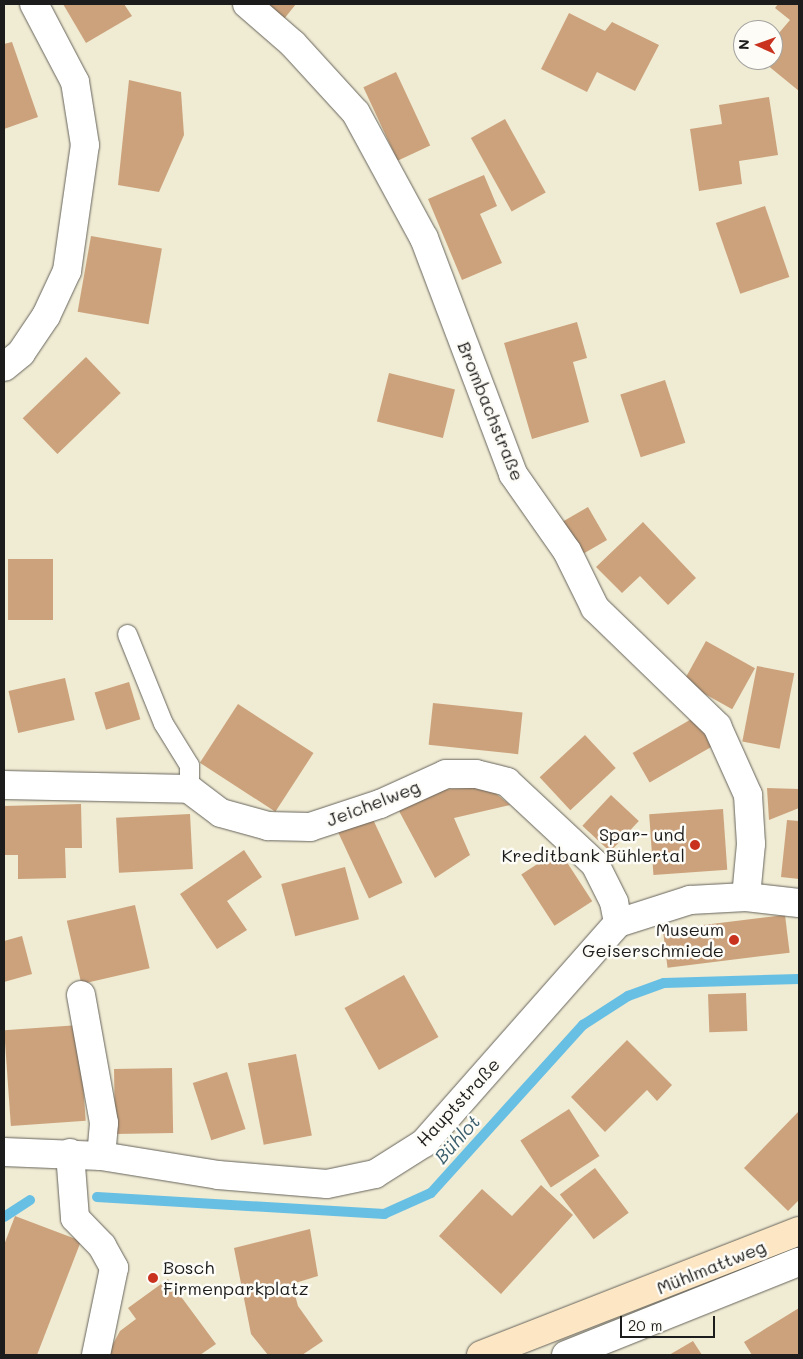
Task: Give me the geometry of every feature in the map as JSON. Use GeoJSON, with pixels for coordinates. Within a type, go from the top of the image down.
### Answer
{"type":"FeatureCollection","features":[{"type":"Feature","properties":{"kind":"main road","name":"Mühlmattweg"},"geometry":{"type":"LineString","coordinates":[[481,1355],[799,1231]]}},
{"type":"Feature","properties":{"kind":"street"},"geometry":{"type":"LineString","coordinates":[[4,367],[21,353],[46,316],[66,271],[85,145],[75,82],[34,4]]}},
{"type":"Feature","properties":{"kind":"street","name":"Brombachstraße"},"geometry":{"type":"LineString","coordinates":[[247,4],[293,44],[356,113],[424,238],[513,474],[567,551],[595,608],[717,726],[748,795],[751,844],[746,897]]}},
{"type":"Feature","properties":{"kind":"street","name":"Jeichelweg"},"geometry":{"type":"LineString","coordinates":[[189,789],[221,813],[268,826],[310,827],[380,804],[446,774],[476,774],[508,782],[595,864],[614,902],[618,923]]}},
{"type":"Feature","properties":{"kind":"street"},"geometry":{"type":"LineString","coordinates":[[4,785],[189,789]]}},
{"type":"Feature","properties":{"kind":"street"},"geometry":{"type":"LineString","coordinates":[[618,923],[690,900],[746,897],[799,903]]}},
{"type":"Feature","properties":{"kind":"street","name":"Hauptstraße"},"geometry":{"type":"LineString","coordinates":[[4,1152],[70,1153],[101,1156],[218,1175],[327,1184],[375,1174],[424,1143],[618,923]]}},
{"type":"Feature","properties":{"kind":"street"},"geometry":{"type":"LineString","coordinates":[[81,995],[104,1123],[101,1156]]}},
{"type":"Feature","properties":{"kind":"street"},"geometry":{"type":"LineString","coordinates":[[70,1153],[76,1189],[75,1218],[102,1246],[114,1268],[96,1355]]}},
{"type":"Feature","properties":{"kind":"street"},"geometry":{"type":"LineString","coordinates":[[566,1355],[799,1262]]}},
{"type":"Feature","properties":{"kind":"lane"},"geometry":{"type":"LineString","coordinates":[[127,634],[163,723],[189,765],[189,789]]}},
{"type":"Feature","properties":{"kind":"building"},"geometry":{"type":"Polygon","coordinates":[[[63,4],[124,4],[132,16],[86,43],[63,4]]]}},
{"type":"Feature","properties":{"kind":"building"},"geometry":{"type":"Polygon","coordinates":[[[265,4],[296,4],[284,19],[265,4]]]}},
{"type":"Feature","properties":{"kind":"building"},"geometry":{"type":"Polygon","coordinates":[[[778,4],[799,4],[799,91],[773,70],[783,70],[783,28],[790,20],[775,8],[778,4]]]}},
{"type":"Feature","properties":{"kind":"building"},"geometry":{"type":"Polygon","coordinates":[[[569,13],[605,31],[612,22],[659,45],[635,91],[597,72],[587,92],[541,69],[569,13]]]}},
{"type":"Feature","properties":{"kind":"building"},"geometry":{"type":"Polygon","coordinates":[[[12,42],[38,117],[4,129],[4,44],[12,42]]]}},
{"type":"Feature","properties":{"kind":"building"},"geometry":{"type":"Polygon","coordinates":[[[396,72],[430,145],[398,161],[363,87],[396,72]]]}},
{"type":"Feature","properties":{"kind":"building"},"geometry":{"type":"Polygon","coordinates":[[[129,80],[181,92],[184,135],[159,192],[118,185],[129,80]]]}},
{"type":"Feature","properties":{"kind":"building"},"geometry":{"type":"Polygon","coordinates":[[[769,97],[778,155],[739,161],[742,184],[699,191],[690,129],[722,124],[719,105],[769,97]]]}},
{"type":"Feature","properties":{"kind":"building"},"geometry":{"type":"Polygon","coordinates":[[[505,119],[546,192],[512,211],[471,138],[505,119]]]}},
{"type":"Feature","properties":{"kind":"building"},"geometry":{"type":"Polygon","coordinates":[[[484,175],[497,206],[480,214],[502,263],[462,280],[428,199],[484,175]]]}},
{"type":"Feature","properties":{"kind":"building"},"geometry":{"type":"Polygon","coordinates":[[[765,206],[789,277],[740,294],[716,223],[765,206]]]}},
{"type":"Feature","properties":{"kind":"building"},"geometry":{"type":"Polygon","coordinates":[[[91,236],[162,249],[149,324],[78,312],[91,236]]]}},
{"type":"Feature","properties":{"kind":"building"},"geometry":{"type":"Polygon","coordinates":[[[577,322],[587,358],[573,362],[589,422],[532,439],[504,343],[577,322]]]}},
{"type":"Feature","properties":{"kind":"building"},"geometry":{"type":"Polygon","coordinates":[[[86,357],[121,393],[57,454],[23,418],[86,357]]]}},
{"type":"Feature","properties":{"kind":"building"},"geometry":{"type":"Polygon","coordinates":[[[389,373],[455,389],[443,438],[377,422],[389,373]]]}},
{"type":"Feature","properties":{"kind":"building"},"geometry":{"type":"Polygon","coordinates":[[[665,380],[685,443],[641,457],[620,395],[665,380]]]}},
{"type":"Feature","properties":{"kind":"building"},"geometry":{"type":"Polygon","coordinates":[[[588,507],[607,540],[582,554],[563,522],[588,507]]]}},
{"type":"Feature","properties":{"kind":"building"},"geometry":{"type":"Polygon","coordinates":[[[643,522],[696,578],[668,605],[640,576],[622,593],[596,567],[643,522]]]}},
{"type":"Feature","properties":{"kind":"building"},"geometry":{"type":"Polygon","coordinates":[[[8,559],[53,559],[53,620],[8,620],[8,559]]]}},
{"type":"Feature","properties":{"kind":"building"},"geometry":{"type":"Polygon","coordinates":[[[706,641],[755,668],[732,709],[683,682],[706,641]]]}},
{"type":"Feature","properties":{"kind":"building"},"geometry":{"type":"Polygon","coordinates":[[[757,666],[794,673],[780,749],[742,742],[757,666]]]}},
{"type":"Feature","properties":{"kind":"building"},"geometry":{"type":"Polygon","coordinates":[[[65,678],[75,720],[18,733],[8,691],[65,678]]]}},
{"type":"Feature","properties":{"kind":"building"},"geometry":{"type":"Polygon","coordinates":[[[129,682],[140,719],[106,730],[95,693],[129,682]]]}},
{"type":"Feature","properties":{"kind":"building"},"geometry":{"type":"Polygon","coordinates":[[[433,703],[523,712],[518,754],[429,745],[433,703]]]}},
{"type":"Feature","properties":{"kind":"building"},"geometry":{"type":"Polygon","coordinates":[[[238,704],[313,753],[275,812],[200,763],[238,704]]]}},
{"type":"Feature","properties":{"kind":"building"},"geometry":{"type":"Polygon","coordinates":[[[695,717],[712,746],[650,782],[633,753],[695,717]]]}},
{"type":"Feature","properties":{"kind":"building"},"geometry":{"type":"Polygon","coordinates":[[[585,735],[616,768],[570,810],[540,777],[585,735]]]}},
{"type":"Feature","properties":{"kind":"building"},"geometry":{"type":"Polygon","coordinates":[[[488,787],[510,805],[454,818],[470,855],[435,878],[399,811],[435,790],[488,787]]]}},
{"type":"Feature","properties":{"kind":"building"},"geometry":{"type":"Polygon","coordinates":[[[767,788],[799,789],[799,808],[769,820],[767,788]]]}},
{"type":"Feature","properties":{"kind":"building"},"geometry":{"type":"Polygon","coordinates":[[[611,795],[639,821],[610,852],[582,826],[611,795]]]}},
{"type":"Feature","properties":{"kind":"building"},"geometry":{"type":"Polygon","coordinates":[[[81,804],[82,848],[65,848],[66,878],[18,879],[18,855],[5,855],[4,806],[81,804]]]}},
{"type":"Feature","properties":{"kind":"building"},"geometry":{"type":"Polygon","coordinates":[[[723,809],[727,870],[653,875],[649,814],[723,809]]]}},
{"type":"Feature","properties":{"kind":"building"},"geometry":{"type":"Polygon","coordinates":[[[370,813],[403,883],[369,898],[336,829],[370,813]]]}},
{"type":"Feature","properties":{"kind":"building"},"geometry":{"type":"Polygon","coordinates":[[[190,814],[193,869],[119,873],[116,818],[190,814]]]}},
{"type":"Feature","properties":{"kind":"building"},"geometry":{"type":"Polygon","coordinates":[[[787,820],[799,821],[799,879],[781,877],[787,820]]]}},
{"type":"Feature","properties":{"kind":"building"},"geometry":{"type":"Polygon","coordinates":[[[244,850],[262,877],[227,901],[247,930],[217,949],[180,894],[244,850]]]}},
{"type":"Feature","properties":{"kind":"building"},"geometry":{"type":"Polygon","coordinates":[[[559,850],[592,901],[554,926],[521,875],[559,850]]]}},
{"type":"Feature","properties":{"kind":"building"},"geometry":{"type":"Polygon","coordinates":[[[345,867],[359,919],[295,936],[281,884],[345,867]]]}},
{"type":"Feature","properties":{"kind":"building"},"geometry":{"type":"Polygon","coordinates":[[[135,905],[150,968],[81,984],[67,921],[135,905]]]}},
{"type":"Feature","properties":{"kind":"building"},"geometry":{"type":"Polygon","coordinates":[[[785,915],[790,953],[668,968],[663,930],[785,915]]]}},
{"type":"Feature","properties":{"kind":"building"},"geometry":{"type":"Polygon","coordinates":[[[22,936],[32,974],[4,982],[4,941],[22,936]]]}},
{"type":"Feature","properties":{"kind":"building"},"geometry":{"type":"Polygon","coordinates":[[[404,975],[438,1037],[379,1070],[345,1008],[404,975]]]}},
{"type":"Feature","properties":{"kind":"building"},"geometry":{"type":"Polygon","coordinates":[[[746,993],[747,1031],[709,1032],[708,994],[746,993]]]}},
{"type":"Feature","properties":{"kind":"building"},"geometry":{"type":"Polygon","coordinates":[[[79,1025],[86,1121],[11,1126],[4,1030],[79,1025]]]}},
{"type":"Feature","properties":{"kind":"building"},"geometry":{"type":"Polygon","coordinates":[[[627,1040],[672,1085],[657,1101],[647,1090],[605,1132],[571,1097],[627,1040]]]}},
{"type":"Feature","properties":{"kind":"building"},"geometry":{"type":"Polygon","coordinates":[[[296,1054],[312,1135],[264,1145],[248,1063],[296,1054]]]}},
{"type":"Feature","properties":{"kind":"building"},"geometry":{"type":"Polygon","coordinates":[[[172,1068],[173,1133],[115,1134],[114,1069],[172,1068]]]}},
{"type":"Feature","properties":{"kind":"building"},"geometry":{"type":"Polygon","coordinates":[[[227,1072],[246,1129],[211,1140],[193,1083],[227,1072]]]}},
{"type":"Feature","properties":{"kind":"building"},"geometry":{"type":"Polygon","coordinates":[[[569,1109],[599,1156],[551,1188],[520,1141],[569,1109]]]}},
{"type":"Feature","properties":{"kind":"building"},"geometry":{"type":"Polygon","coordinates":[[[799,1111],[799,1200],[788,1211],[744,1168],[799,1111]]]}},
{"type":"Feature","properties":{"kind":"building"},"geometry":{"type":"Polygon","coordinates":[[[595,1168],[629,1213],[594,1239],[560,1194],[595,1168]]]}},
{"type":"Feature","properties":{"kind":"building"},"geometry":{"type":"Polygon","coordinates":[[[541,1185],[573,1215],[501,1294],[439,1236],[482,1189],[512,1216],[541,1185]]]}},
{"type":"Feature","properties":{"kind":"building"},"geometry":{"type":"Polygon","coordinates":[[[15,1216],[81,1241],[37,1355],[4,1355],[4,1245],[15,1216]]]}},
{"type":"Feature","properties":{"kind":"building"},"geometry":{"type":"Polygon","coordinates":[[[310,1229],[318,1276],[292,1284],[298,1306],[323,1341],[302,1355],[268,1355],[251,1334],[234,1248],[310,1229]]]}},
{"type":"Feature","properties":{"kind":"building"},"geometry":{"type":"Polygon","coordinates":[[[168,1279],[216,1344],[200,1355],[107,1355],[120,1331],[136,1319],[128,1308],[168,1279]]]}},
{"type":"Feature","properties":{"kind":"building"},"geometry":{"type":"Polygon","coordinates":[[[799,1308],[799,1355],[752,1355],[744,1342],[799,1308]]]}},
{"type":"Feature","properties":{"kind":"building"},"geometry":{"type":"Polygon","coordinates":[[[693,1341],[702,1355],[669,1355],[693,1341]]]}},
{"type":"Feature","properties":{"kind":"waterway","name":"Bühlot"},"geometry":{"type":"LineString","coordinates":[[97,1197],[384,1214],[431,1193],[583,1025],[628,996],[664,983],[799,979]]}},
{"type":"Feature","properties":{"kind":"waterway","name":"Bühlot"},"geometry":{"type":"LineString","coordinates":[[4,1217],[30,1200]]}},
{"type":"Feature","properties":{"kind":"place","name":"Spar- und Kreditbank Bühlertal"},"geometry":{"type":"Point","coordinates":[695,845]}},
{"type":"Feature","properties":{"kind":"place","name":"Museum Geiserschmiede"},"geometry":{"type":"Point","coordinates":[734,940]}},
{"type":"Feature","properties":{"kind":"place","name":"Bosch Firmenparkplatz"},"geometry":{"type":"Point","coordinates":[153,1278]}}]}
